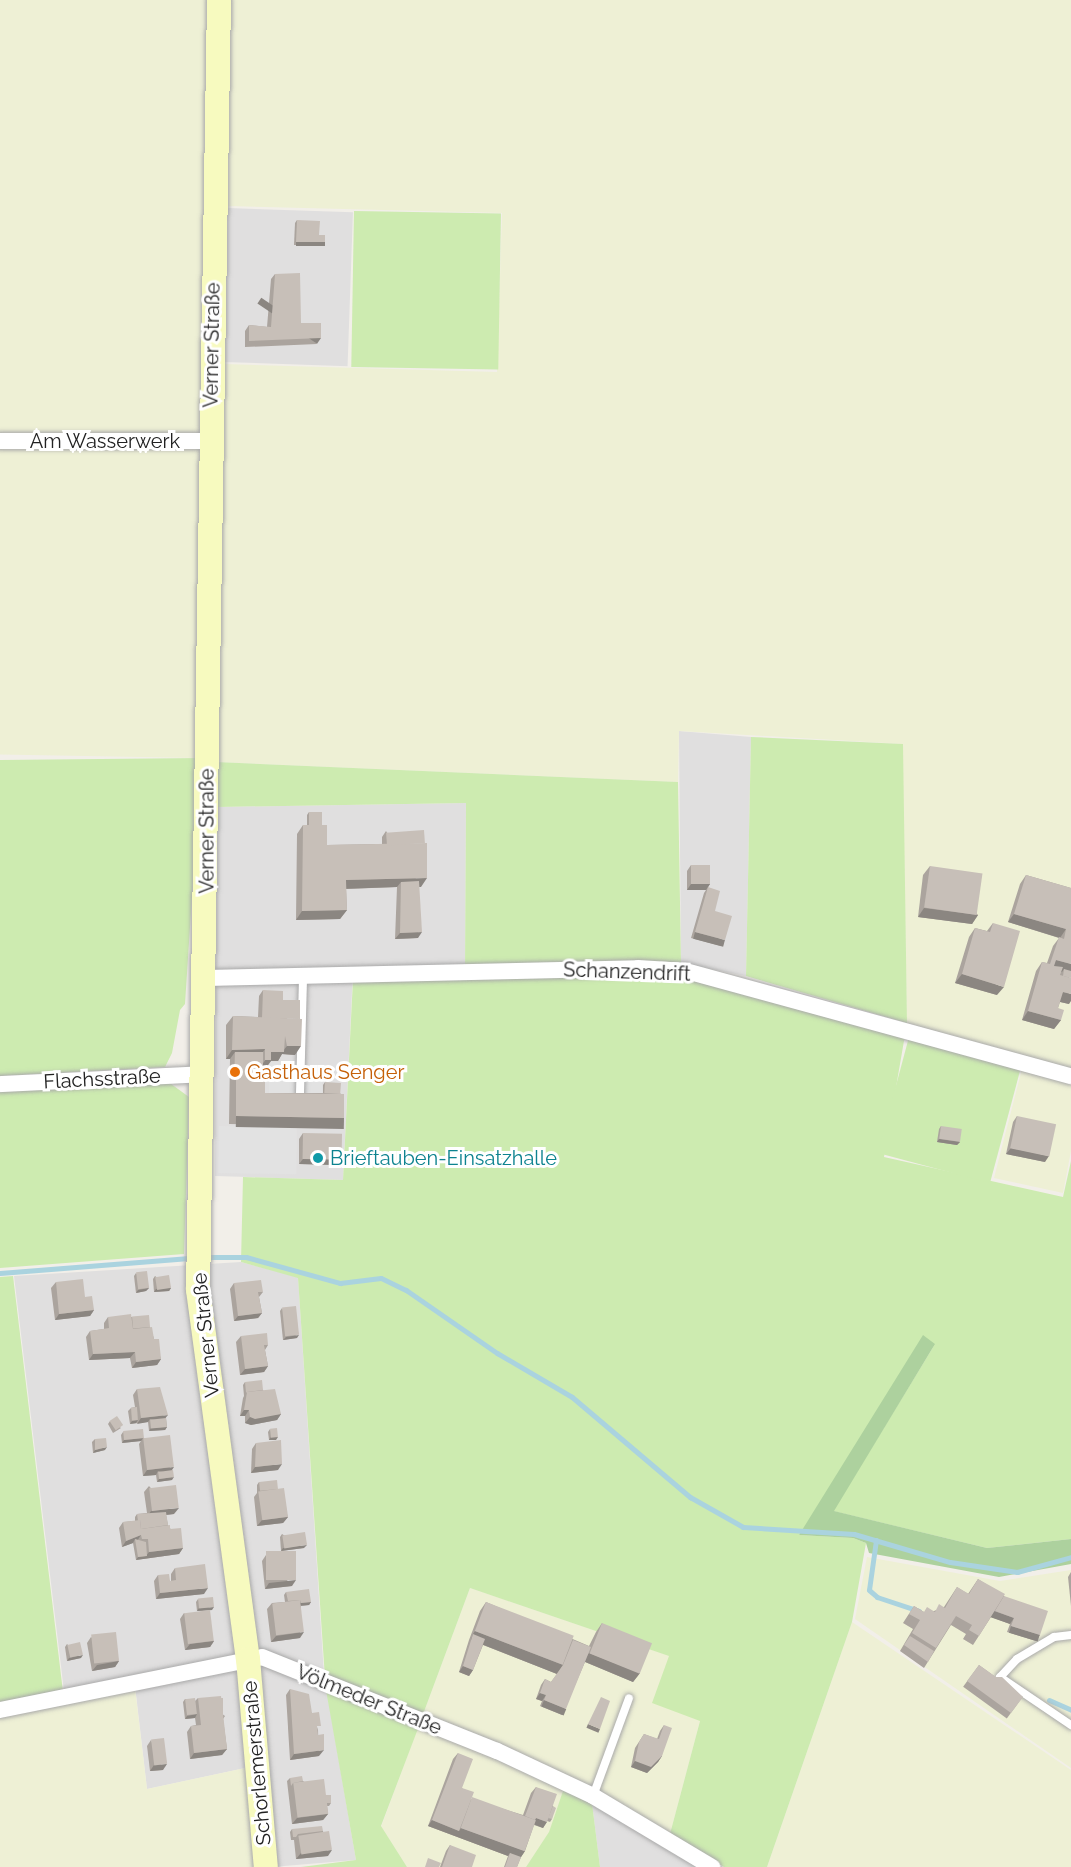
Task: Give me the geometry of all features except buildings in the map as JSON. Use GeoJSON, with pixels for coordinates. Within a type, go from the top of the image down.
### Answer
{"type":"FeatureCollection","features":[{"type":"Feature","properties":{"kind":"street","name":"Verner Straße"},"geometry":{"type":"LineString","coordinates":[[219,0],[210,441],[206,978],[198,1290],[248,1659]]}},
{"type":"Feature","properties":{"kind":"street","name":"Am Wasserwerk"},"geometry":{"type":"LineString","coordinates":[[0,441],[210,441]]}},
{"type":"Feature","properties":{"kind":"street","name":"Schanzendrift"},"geometry":{"type":"LineString","coordinates":[[206,978],[638,968],[686,971],[1071,1076]]}},
{"type":"Feature","properties":{"kind":"street","name":"Flachsstraße"},"geometry":{"type":"LineString","coordinates":[[0,1084],[204,1074]]}},
{"type":"Feature","properties":{"kind":"street","name":"Völmeder Straße"},"geometry":{"type":"LineString","coordinates":[[0,1710],[262,1658],[498,1751],[593,1796],[712,1867]]}},
{"type":"Feature","properties":{"kind":"street","name":"Schorlemerstraße"},"geometry":{"type":"LineString","coordinates":[[248,1659],[266,1867]]}},
{"type":"Feature","properties":{"kind":"lane"},"geometry":{"type":"LineString","coordinates":[[300,1093],[303,975]]}},
{"type":"Feature","properties":{"kind":"lane"},"geometry":{"type":"LineString","coordinates":[[1071,1635],[1054,1637],[1027,1653],[1000,1677],[1071,1725]]}},
{"type":"Feature","properties":{"kind":"lane"},"geometry":{"type":"LineString","coordinates":[[593,1796],[629,1698]]}},
{"type":"Feature","properties":{"kind":"shaded area"},"geometry":{"type":"Polygon","coordinates":[[[228,208],[353,212],[348,366],[223,362],[228,208]]]}},
{"type":"Feature","properties":{"kind":"shaded area"},"geometry":{"type":"Polygon","coordinates":[[[679,731],[751,737],[746,976],[681,963],[679,731]]]}},
{"type":"Feature","properties":{"kind":"shaded area"},"geometry":{"type":"Polygon","coordinates":[[[466,803],[465,967],[353,971],[343,1180],[215,1176],[217,807],[466,803]]]}},
{"type":"Feature","properties":{"kind":"shaded area"},"geometry":{"type":"Polygon","coordinates":[[[269,1062],[299,1062],[299,1072],[322,1072],[322,1099],[269,1099],[269,1062]]]}},
{"type":"Feature","properties":{"kind":"shaded area"},"geometry":{"type":"Polygon","coordinates":[[[219,1126],[297,1127],[296,1174],[218,1173],[219,1126]]]}},
{"type":"Feature","properties":{"kind":"shaded area"},"geometry":{"type":"Polygon","coordinates":[[[241,1262],[298,1277],[324,1674],[356,1860],[272,1867],[250,1767],[147,1789],[134,1677],[64,1691],[14,1276],[241,1262]]]}},
{"type":"Feature","properties":{"kind":"shaded area"},"geometry":{"type":"Polygon","coordinates":[[[592,1803],[696,1867],[600,1867],[592,1803]]]}},
{"type":"Feature","properties":{"kind":"green space"},"geometry":{"type":"Polygon","coordinates":[[[0,0],[211,0],[211,436],[0,436],[0,0]]]}},
{"type":"Feature","properties":{"kind":"green space"},"geometry":{"type":"Polygon","coordinates":[[[230,0],[1071,0],[1071,1151],[1063,1193],[994,1178],[1025,1057],[907,1023],[902,744],[679,731],[678,782],[216,762],[224,364],[497,372],[502,213],[227,206],[230,0]]]}},
{"type":"Feature","properties":{"kind":"green space"},"geometry":{"type":"Polygon","coordinates":[[[354,211],[501,214],[498,370],[351,367],[354,211]]]}},
{"type":"Feature","properties":{"kind":"green space"},"geometry":{"type":"Polygon","coordinates":[[[0,441],[205,445],[200,758],[0,754],[0,441]]]}},
{"type":"Feature","properties":{"kind":"green space"},"geometry":{"type":"Polygon","coordinates":[[[751,737],[903,744],[907,1023],[746,976],[751,737]]]}},
{"type":"Feature","properties":{"kind":"green space"},"geometry":{"type":"Polygon","coordinates":[[[201,758],[185,1004],[180,1010],[172,1053],[165,1067],[0,1076],[0,760],[201,758]]]}},
{"type":"Feature","properties":{"kind":"green space"},"geometry":{"type":"Polygon","coordinates":[[[216,762],[678,782],[681,963],[465,967],[466,803],[217,807],[216,762]]]}},
{"type":"Feature","properties":{"kind":"green space"},"geometry":{"type":"Polygon","coordinates":[[[688,975],[905,1035],[884,1157],[1063,1197],[1071,1161],[1071,1539],[987,1548],[833,1511],[935,1344],[799,1535],[853,1538],[866,1543],[852,1622],[767,1867],[724,1867],[670,1834],[700,1721],[652,1703],[669,1656],[470,1588],[422,1717],[325,1678],[298,1278],[241,1262],[243,1177],[343,1180],[353,979],[688,975]]]}},
{"type":"Feature","properties":{"kind":"green space"},"geometry":{"type":"Polygon","coordinates":[[[909,1037],[1021,1067],[990,1183],[878,1153],[909,1037]]]}},
{"type":"Feature","properties":{"kind":"green space"},"geometry":{"type":"Polygon","coordinates":[[[167,1081],[189,1097],[184,1254],[0,1268],[0,1089],[167,1081]]]}},
{"type":"Feature","properties":{"kind":"green space"},"geometry":{"type":"Polygon","coordinates":[[[13,1276],[63,1692],[0,1703],[0,1277],[13,1276]]]}},
{"type":"Feature","properties":{"kind":"green space"},"geometry":{"type":"Polygon","coordinates":[[[923,1335],[935,1344],[834,1511],[987,1548],[1071,1539],[1071,1564],[999,1577],[869,1553],[866,1543],[853,1538],[799,1535],[923,1335]]]}},
{"type":"Feature","properties":{"kind":"green space"},"geometry":{"type":"Polygon","coordinates":[[[867,1557],[1000,1581],[1071,1570],[1071,1768],[855,1619],[867,1557]]]}},
{"type":"Feature","properties":{"kind":"green space"},"geometry":{"type":"Polygon","coordinates":[[[470,1588],[670,1656],[700,1721],[670,1834],[564,1788],[549,1833],[526,1867],[407,1867],[381,1827],[470,1588]]]}},
{"type":"Feature","properties":{"kind":"green space"},"geometry":{"type":"Polygon","coordinates":[[[852,1622],[1071,1770],[1071,1867],[767,1867],[852,1622]]]}},
{"type":"Feature","properties":{"kind":"green space"},"geometry":{"type":"Polygon","coordinates":[[[135,1688],[147,1789],[250,1767],[260,1867],[0,1867],[0,1717],[135,1688]]]}},
{"type":"Feature","properties":{"kind":"green space"},"geometry":{"type":"Polygon","coordinates":[[[326,1690],[419,1726],[381,1826],[407,1867],[301,1867],[356,1860],[326,1690]]]}},
{"type":"Feature","properties":{"kind":"green space"},"geometry":{"type":"Polygon","coordinates":[[[564,1788],[592,1803],[600,1867],[526,1867],[549,1832],[564,1788]]]}},
{"type":"Feature","properties":{"kind":"waterway"},"geometry":{"type":"LineString","coordinates":[[205,1257],[246,1257],[340,1283],[381,1278],[406,1290],[497,1353],[572,1397],[690,1497],[743,1527],[854,1534],[950,1562],[1017,1572],[1071,1557]]}},
{"type":"Feature","properties":{"kind":"waterway"},"geometry":{"type":"LineString","coordinates":[[0,1273],[192,1258]]}},
{"type":"Feature","properties":{"kind":"waterway"},"geometry":{"type":"LineString","coordinates":[[876,1540],[869,1590],[877,1597],[919,1611]]}},
{"type":"Feature","properties":{"kind":"waterway"},"geometry":{"type":"LineString","coordinates":[[1049,1700],[1071,1710]]}},
{"type":"Feature","properties":{"kind":"place","name":"Gasthaus Senger"},"geometry":{"type":"Point","coordinates":[235,1072]}},
{"type":"Feature","properties":{"kind":"place","name":"Brieftauben-Einsatzhalle"},"geometry":{"type":"Point","coordinates":[318,1158]}}]}
